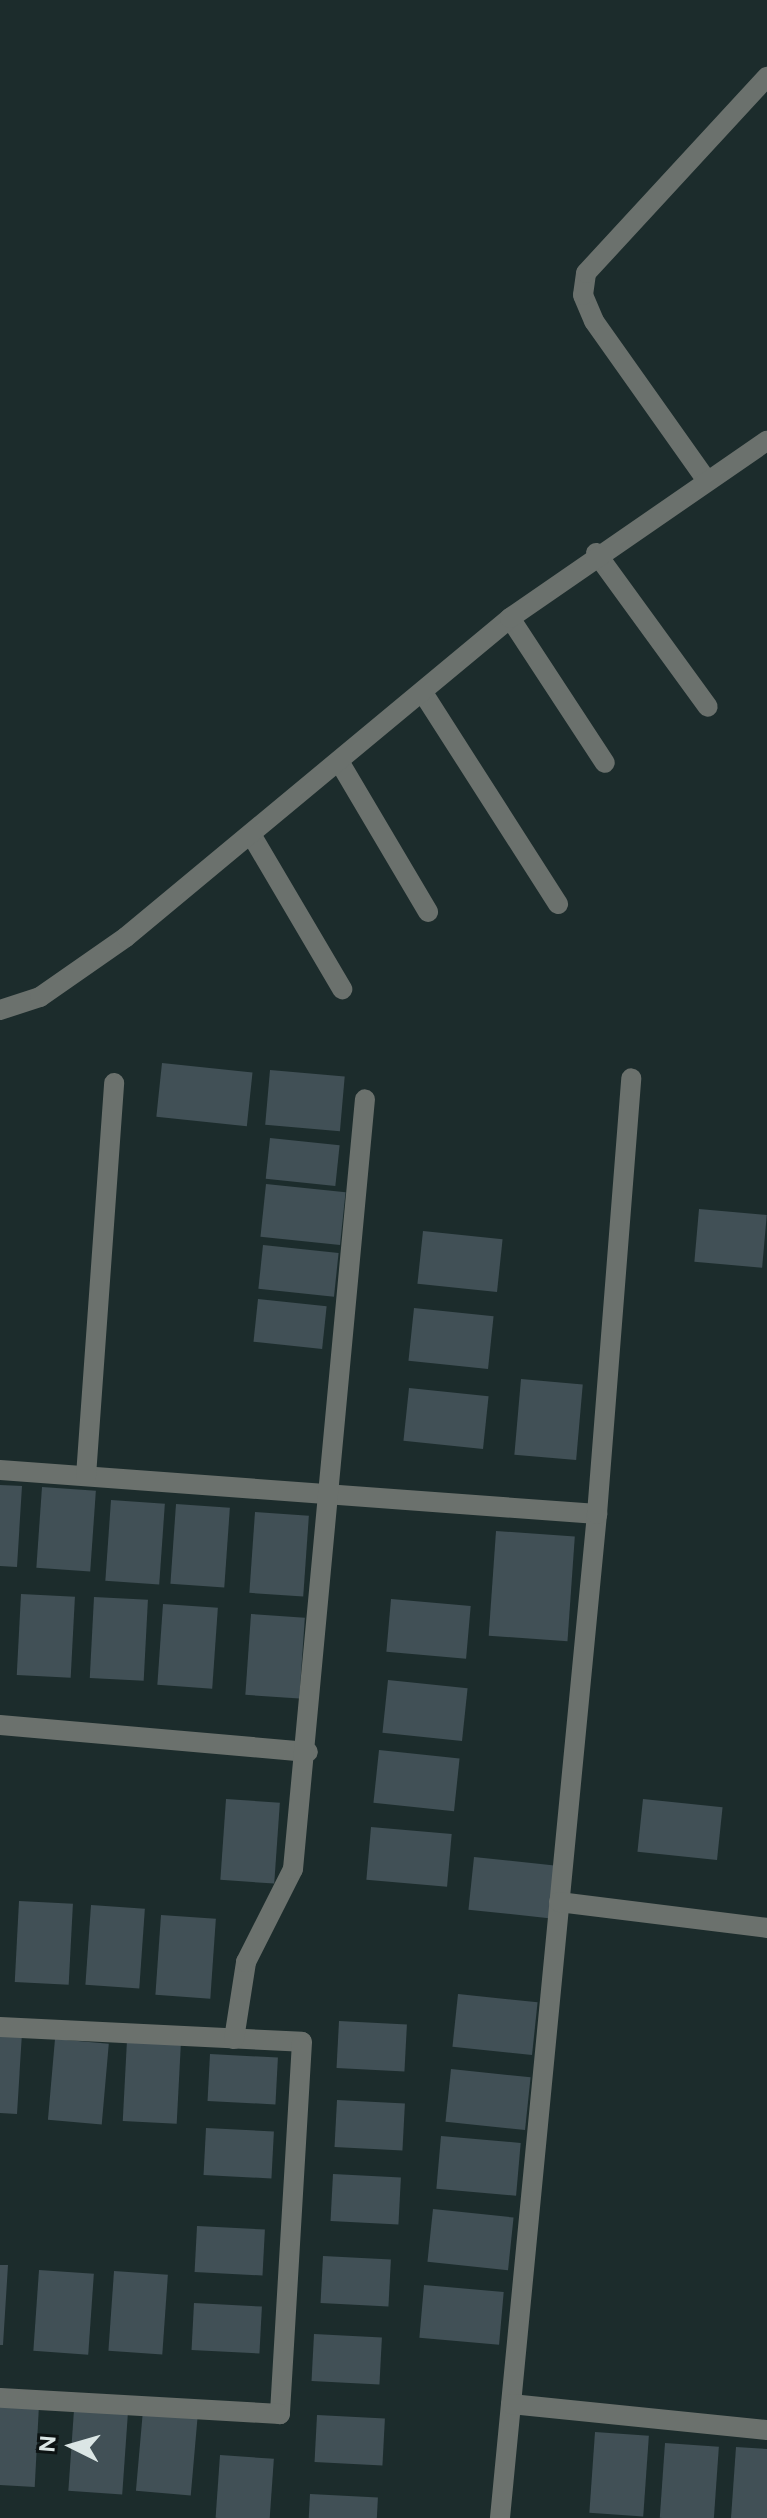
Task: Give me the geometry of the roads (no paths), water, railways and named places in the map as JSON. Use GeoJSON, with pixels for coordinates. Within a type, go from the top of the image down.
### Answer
{"type":"FeatureCollection","features":[{"type":"Feature","properties":{"kind":"street"},"geometry":{"type":"LineString","coordinates":[[705,478],[594,321],[583,295],[586,273],[767,77]]}},
{"type":"Feature","properties":{"kind":"street"},"geometry":{"type":"LineString","coordinates":[[0,1010],[40,997],[252,836],[425,696],[510,618],[596,553],[705,478],[767,441]]}},
{"type":"Feature","properties":{"kind":"street"},"geometry":{"type":"LineString","coordinates":[[596,553],[708,707]]}},
{"type":"Feature","properties":{"kind":"street"},"geometry":{"type":"LineString","coordinates":[[510,618],[605,763]]}},
{"type":"Feature","properties":{"kind":"street"},"geometry":{"type":"LineString","coordinates":[[425,696],[558,904]]}},
{"type":"Feature","properties":{"kind":"street"},"geometry":{"type":"LineString","coordinates":[[340,763],[428,912]]}},
{"type":"Feature","properties":{"kind":"street"},"geometry":{"type":"LineString","coordinates":[[252,836],[342,989]]}},
{"type":"Feature","properties":{"kind":"street"},"geometry":{"type":"LineString","coordinates":[[500,2518],[597,1514],[631,1078]]}},
{"type":"Feature","properties":{"kind":"street"},"geometry":{"type":"LineString","coordinates":[[86,1476],[114,1083]]}},
{"type":"Feature","properties":{"kind":"street"},"geometry":{"type":"LineString","coordinates":[[234,2039],[246,1962],[293,1869],[308,1752],[327,1495],[365,1099]]}},
{"type":"Feature","properties":{"kind":"street"},"geometry":{"type":"LineString","coordinates":[[0,1470],[597,1514]]}},
{"type":"Feature","properties":{"kind":"street"},"geometry":{"type":"LineString","coordinates":[[0,1725],[308,1752]]}},
{"type":"Feature","properties":{"kind":"street"},"geometry":{"type":"LineString","coordinates":[[559,1902],[767,1928]]}},
{"type":"Feature","properties":{"kind":"street"},"geometry":{"type":"LineString","coordinates":[[0,2027],[302,2042],[280,2414],[0,2398]]}},
{"type":"Feature","properties":{"kind":"street"},"geometry":{"type":"LineString","coordinates":[[511,2404],[767,2430]]}}]}
